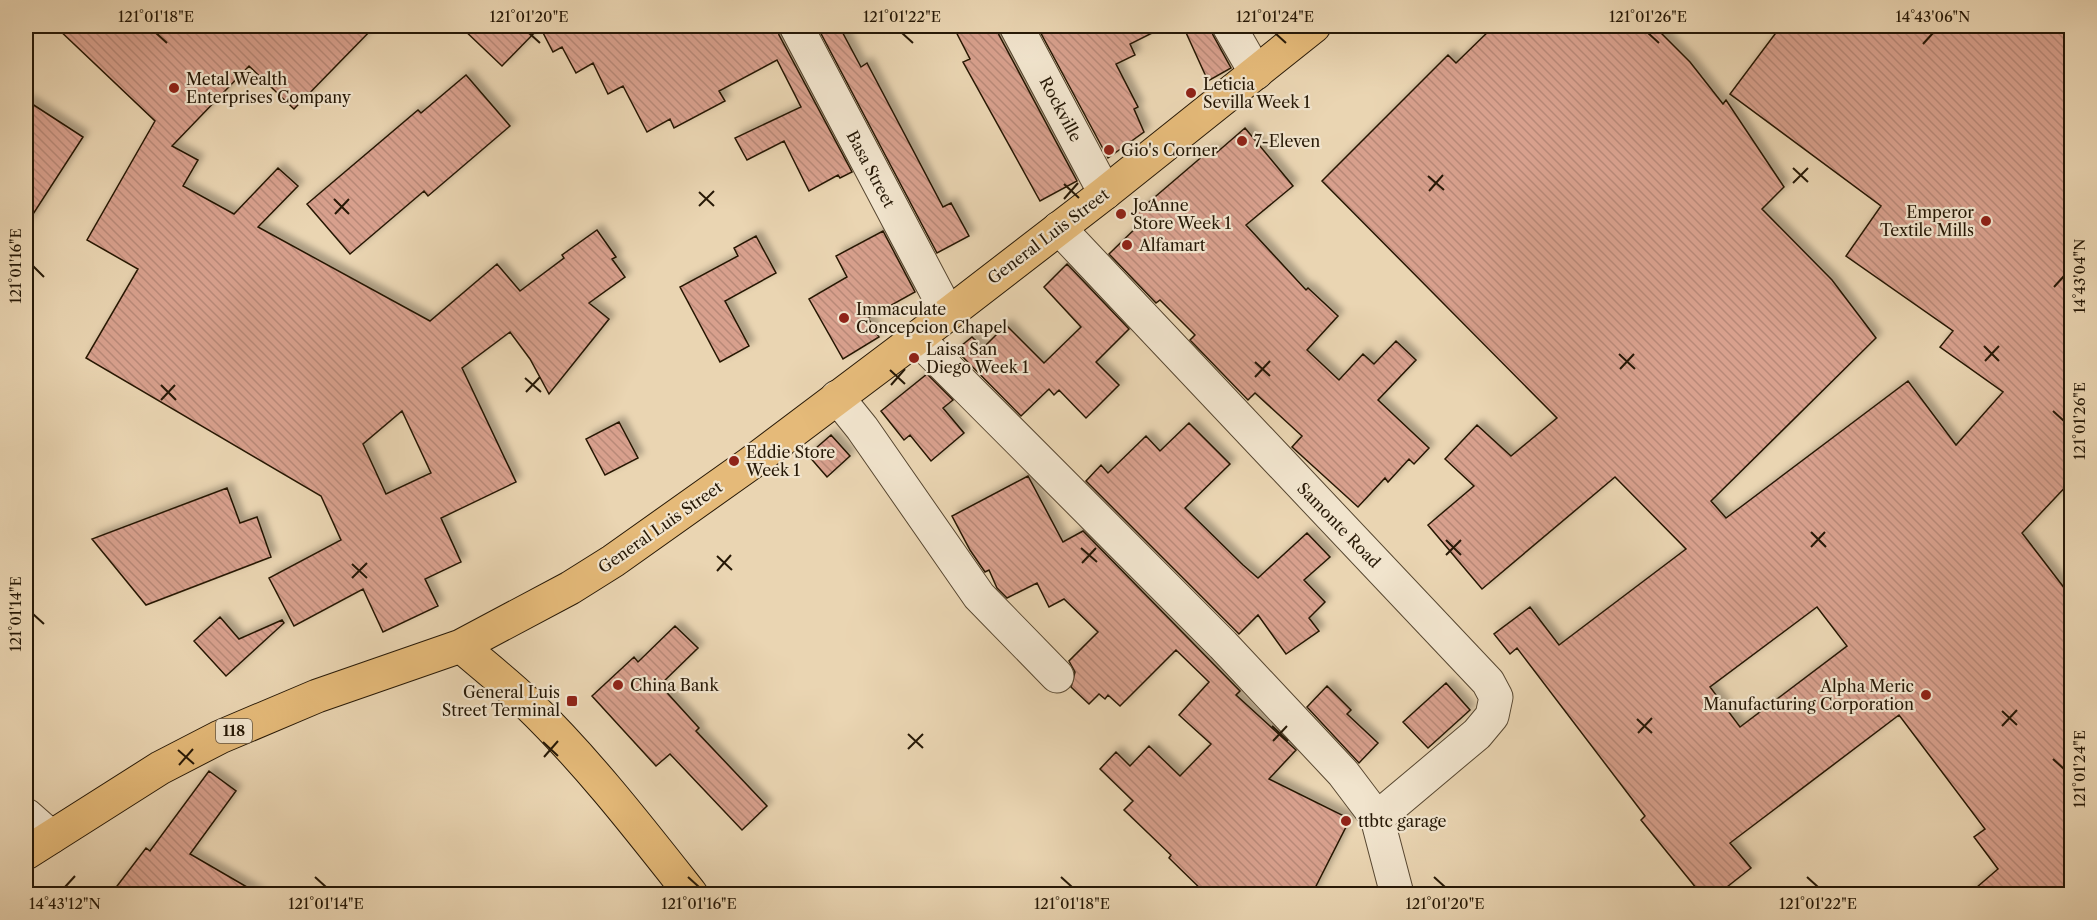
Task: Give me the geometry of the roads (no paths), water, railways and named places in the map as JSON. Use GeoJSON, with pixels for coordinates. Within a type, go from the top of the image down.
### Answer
{"type":"FeatureCollection","features":[{"type":"Feature","properties":{"kind":"main road","name":"General Luis Street"},"geometry":{"type":"LineString","coordinates":[[38,845],[160,768],[220,737],[316,696],[461,646],[570,588],[613,561],[752,463],[917,338],[947,312],[1105,193],[1314,26]]}},
{"type":"Feature","properties":{"kind":"main road"},"geometry":{"type":"LineString","coordinates":[[461,646],[526,703],[583,762],[631,818],[690,894]]}},
{"type":"Feature","properties":{"kind":"street","name":"Basa Street"},"geometry":{"type":"LineString","coordinates":[[796,26],[947,312]]}},
{"type":"Feature","properties":{"kind":"street","name":"Rockville"},"geometry":{"type":"LineString","coordinates":[[1016,26],[1105,193]]}},
{"type":"Feature","properties":{"kind":"street"},"geometry":{"type":"LineString","coordinates":[[1229,26],[1256,73]]}},
{"type":"Feature","properties":{"kind":"street","name":"Samonte Road"},"geometry":{"type":"LineString","coordinates":[[1059,228],[1488,682],[1496,697],[1492,716],[1477,734],[1377,818]]}},
{"type":"Feature","properties":{"kind":"street"},"geometry":{"type":"LineString","coordinates":[[917,338],[1223,645],[1343,773],[1377,818],[1397,894]]}},
{"type":"Feature","properties":{"kind":"street"},"geometry":{"type":"LineString","coordinates":[[837,397],[862,428],[979,596],[1057,676]]}},
{"type":"Feature","properties":{"kind":"street"},"geometry":{"type":"LineString","coordinates":[[26,815],[38,845]]}},
{"type":"Feature","properties":{"kind":"place","name":"Metal Wealth Enterprises Company"},"geometry":{"type":"Point","coordinates":[174,88]}},
{"type":"Feature","properties":{"kind":"place","name":"Leticia Sevilla Week 1"},"geometry":{"type":"Point","coordinates":[1191,93]}},
{"type":"Feature","properties":{"kind":"place","name":"7-Eleven"},"geometry":{"type":"Point","coordinates":[1242,141]}},
{"type":"Feature","properties":{"kind":"place","name":"Gio's Corner"},"geometry":{"type":"Point","coordinates":[1109,150]}},
{"type":"Feature","properties":{"kind":"place","name":"JoAnne Store Week 1"},"geometry":{"type":"Point","coordinates":[1121,214]}},
{"type":"Feature","properties":{"kind":"place","name":"Emperor Textile Mills"},"geometry":{"type":"Point","coordinates":[1986,221]}},
{"type":"Feature","properties":{"kind":"place","name":"Alfamart"},"geometry":{"type":"Point","coordinates":[1127,245]}},
{"type":"Feature","properties":{"kind":"place","name":"Immaculate Concepcion Chapel"},"geometry":{"type":"Point","coordinates":[844,318]}},
{"type":"Feature","properties":{"kind":"place","name":"Laisa San Diego Week 1"},"geometry":{"type":"Point","coordinates":[914,358]}},
{"type":"Feature","properties":{"kind":"place","name":"Eddie Store Week 1"},"geometry":{"type":"Point","coordinates":[734,461]}},
{"type":"Feature","properties":{"kind":"place","name":"China Bank"},"geometry":{"type":"Point","coordinates":[618,685]}},
{"type":"Feature","properties":{"kind":"place","name":"Alpha Meric Manufacturing Corporation"},"geometry":{"type":"Point","coordinates":[1926,695]}},
{"type":"Feature","properties":{"kind":"place","name":"General Luis Street Terminal"},"geometry":{"type":"Point","coordinates":[572,701]}},
{"type":"Feature","properties":{"kind":"place","name":"ttbtc garage"},"geometry":{"type":"Point","coordinates":[1346,821]}}]}
